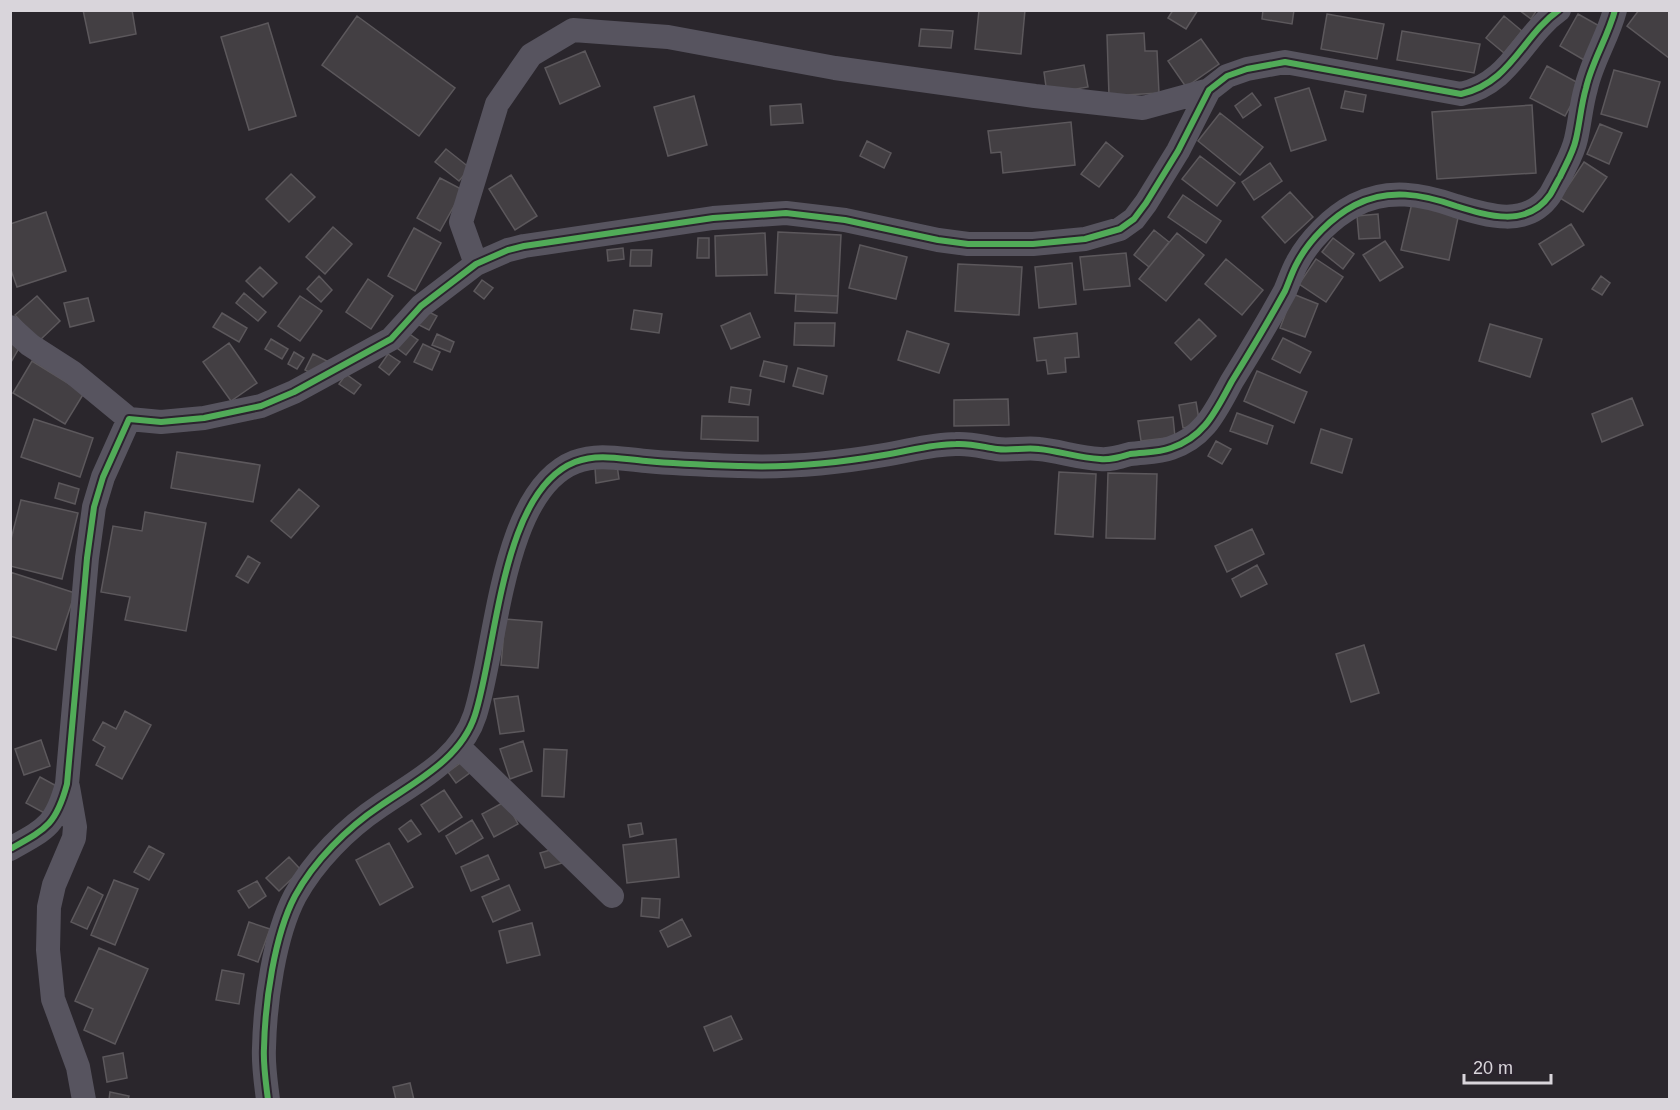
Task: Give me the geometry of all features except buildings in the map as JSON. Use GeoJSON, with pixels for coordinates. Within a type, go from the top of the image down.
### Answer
{"type":"FeatureCollection","features":[{"type":"Feature","properties":{"kind":"street"},"geometry":{"type":"LineString","coordinates":[[476,264],[461,222],[497,104],[531,55],[573,30],[668,37],[835,68],[1035,96],[1143,108],[1209,90],[1227,76],[1247,69],[1285,62],[1461,94],[1478,90],[1496,78],[1517,56],[1538,28],[1559,10]]}},
{"type":"Feature","properties":{"kind":"street"},"geometry":{"type":"LineString","coordinates":[[268,1100],[263,1053],[267,1009],[284,922],[296,894],[315,867],[346,833],[373,810],[436,767],[459,747],[473,721],[484,684],[513,544],[525,515],[551,477],[570,464],[596,456],[643,461],[788,466],[959,443],[1003,450],[1034,448],[1107,460],[1137,453],[1151,453],[1182,444],[1197,436],[1215,412],[1287,288],[1298,261],[1310,243],[1331,222],[1355,205],[1378,196],[1399,193],[1426,196],[1467,210],[1509,218],[1525,216],[1551,195],[1572,154],[1587,80],[1615,10]]}},
{"type":"Feature","properties":{"kind":"street"},"geometry":{"type":"LineString","coordinates":[[10,327],[30,345],[72,372],[129,419],[161,422],[204,418],[261,406],[294,392],[391,339],[421,306],[440,293],[457,276],[476,264],[508,250],[552,241],[713,218],[786,213],[845,220],[938,240],[968,244],[1034,244],[1085,239],[1120,229],[1134,219],[1146,203],[1178,151],[1209,90]]}},
{"type":"Feature","properties":{"kind":"street"},"geometry":{"type":"LineString","coordinates":[[10,849],[47,826],[60,809],[67,784],[87,558],[94,507],[103,477],[129,419]]}},
{"type":"Feature","properties":{"kind":"street"},"geometry":{"type":"LineString","coordinates":[[459,747],[612,896]]}},
{"type":"Feature","properties":{"kind":"street"},"geometry":{"type":"LineString","coordinates":[[67,784],[75,827],[74,838],[54,885],[49,907],[48,950],[53,999],[78,1067],[84,1100]]}},
{"type":"Feature","properties":{"kind":"cycle path"},"geometry":{"type":"LineString","coordinates":[[10,849],[48,824],[59,809],[67,784],[87,558],[94,507],[103,477],[129,419],[161,422],[204,418],[261,406],[294,392],[391,339],[421,306],[476,264],[508,250],[524,246],[713,218],[786,213],[845,220],[938,240],[968,244],[1033,244],[1085,239],[1120,229],[1134,219],[1146,203],[1178,151],[1209,90],[1227,76],[1247,69],[1285,62],[1461,94],[1492,80],[1559,10]]}},
{"type":"Feature","properties":{"kind":"cycle path"},"geometry":{"type":"LineString","coordinates":[[268,1100],[264,1054],[269,991],[281,930],[295,896],[312,870],[344,835],[368,815],[436,768],[448,757],[468,731],[483,686],[497,613],[517,537],[531,504],[550,478],[575,462],[601,457],[693,464],[776,466],[848,460],[929,446],[961,444],[1002,449],[1039,449],[1104,459],[1161,451],[1183,443],[1201,430],[1215,412],[1279,303],[1302,254],[1315,238],[1346,210],[1367,200],[1392,195],[1431,198],[1481,213],[1506,217],[1519,216],[1541,205],[1551,194],[1573,149],[1589,78],[1615,10]]}}]}
